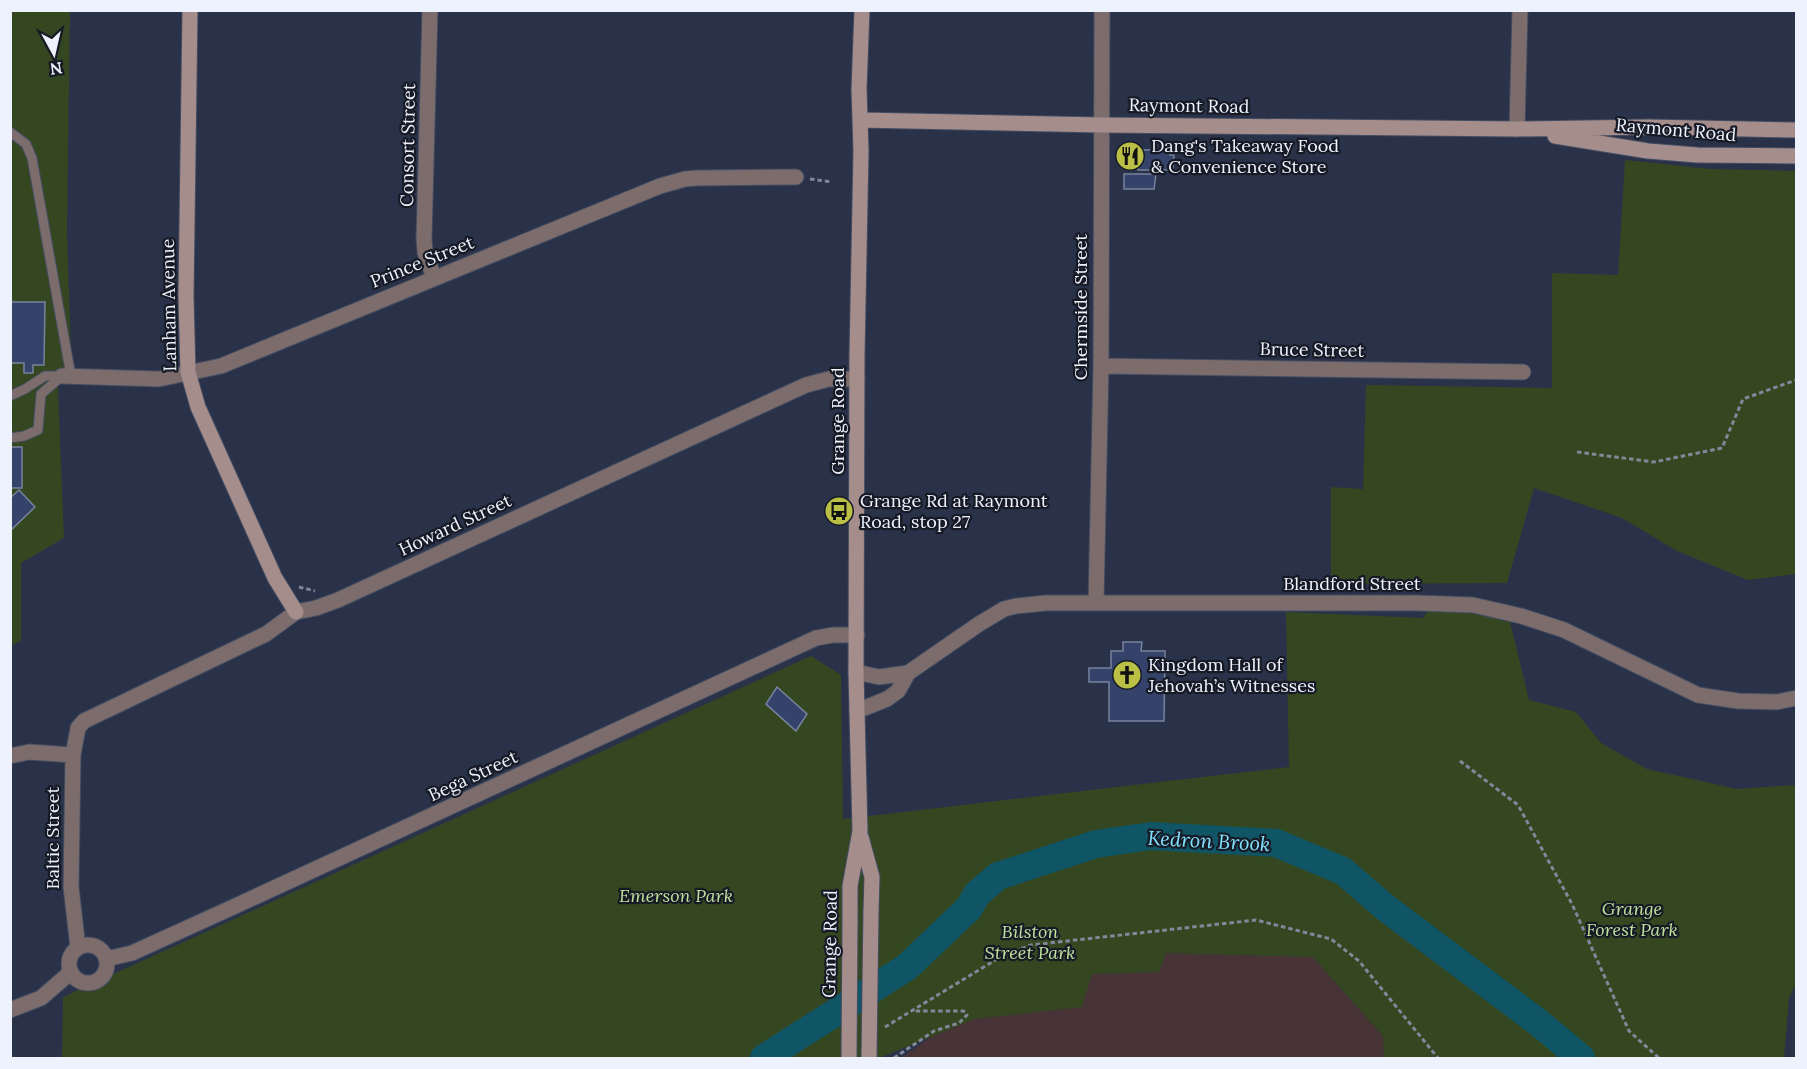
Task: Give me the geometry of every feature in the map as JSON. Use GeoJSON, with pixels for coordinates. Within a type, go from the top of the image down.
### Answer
{"type":"FeatureCollection","features":[{"type":"Feature","properties":{"kind":"main road","name":"Lanham Avenue"},"geometry":{"type":"LineString","coordinates":[[190,10],[186,296],[188,372],[198,407],[275,578],[296,612]]}},
{"type":"Feature","properties":{"kind":"main road","name":"Grange Road"},"geometry":{"type":"LineString","coordinates":[[849,1059],[850,886],[860,831],[856,635],[859,89],[862,10]]}},
{"type":"Feature","properties":{"kind":"main road","name":"Raymont Road"},"geometry":{"type":"LineString","coordinates":[[860,120],[1102,125],[1517,129],[1648,127],[1797,130]]}},
{"type":"Feature","properties":{"kind":"main road","name":"Raymont Road"},"geometry":{"type":"LineString","coordinates":[[1517,129],[1648,151],[1697,155],[1797,156]]}},
{"type":"Feature","properties":{"kind":"main road","name":"Grange Road"},"geometry":{"type":"LineString","coordinates":[[860,831],[872,877],[869,1059]]}},
{"type":"Feature","properties":{"kind":"street","name":"Consort Street"},"geometry":{"type":"LineString","coordinates":[[430,10],[424,238],[425,252],[434,278]]}},
{"type":"Feature","properties":{"kind":"street","name":"Chermside Street"},"geometry":{"type":"LineString","coordinates":[[1096,603],[1101,366],[1102,10]]}},
{"type":"Feature","properties":{"kind":"street"},"geometry":{"type":"LineString","coordinates":[[1517,129],[1520,10]]}},
{"type":"Feature","properties":{"kind":"street","name":"Prince Street"},"geometry":{"type":"LineString","coordinates":[[67,376],[159,379],[231,362],[650,190],[697,178],[796,177]]}},
{"type":"Feature","properties":{"kind":"street","name":"Bruce Street"},"geometry":{"type":"LineString","coordinates":[[1101,366],[1523,372]]}},
{"type":"Feature","properties":{"kind":"street","name":"Howard Street"},"geometry":{"type":"LineString","coordinates":[[78,728],[84,721],[113,706],[267,634],[296,612],[338,600],[806,385],[829,379],[857,380]]}},
{"type":"Feature","properties":{"kind":"street","name":"Blandford Street"},"geometry":{"type":"LineString","coordinates":[[857,711],[887,699],[898,690],[908,673],[1004,609],[1031,604],[1096,603],[1473,605],[1521,616],[1564,630],[1698,695],[1738,701],[1777,702],[1797,698]]}},
{"type":"Feature","properties":{"kind":"street","name":"Bega Street"},"geometry":{"type":"LineString","coordinates":[[106,959],[132,952],[231,908],[816,638],[856,635]]}},
{"type":"Feature","properties":{"kind":"street","name":"Blandford Street"},"geometry":{"type":"LineString","coordinates":[[856,672],[879,677],[908,673]]}},
{"type":"Feature","properties":{"kind":"street","name":"Baltic Street"},"geometry":{"type":"LineString","coordinates":[[78,728],[73,755],[71,887],[78,948]]}},
{"type":"Feature","properties":{"kind":"street"},"geometry":{"type":"LineString","coordinates":[[10,756],[29,753],[73,755]]}},
{"type":"Feature","properties":{"kind":"street"},"geometry":{"type":"LineString","coordinates":[[86,945],[95,946],[102,951],[106,959],[104,974],[98,979],[83,982],[71,972],[69,963],[71,954],[78,948],[86,945]]}},
{"type":"Feature","properties":{"kind":"street"},"geometry":{"type":"LineString","coordinates":[[10,1010],[41,998],[71,972]]}},
{"type":"Feature","properties":{"kind":"lane"},"geometry":{"type":"LineString","coordinates":[[10,132],[26,144],[32,158],[67,376]]}},
{"type":"Feature","properties":{"kind":"lane"},"geometry":{"type":"LineString","coordinates":[[10,396],[26,390],[45,376],[67,376]]}},
{"type":"Feature","properties":{"kind":"lane"},"geometry":{"type":"LineString","coordinates":[[10,438],[24,436],[38,430],[42,394],[67,376]]}},
{"type":"Feature","properties":{"kind":"path"},"geometry":{"type":"LineString","coordinates":[[796,177],[832,182]]}},
{"type":"Feature","properties":{"kind":"path"},"geometry":{"type":"LineString","coordinates":[[1577,452],[1654,462],[1722,448],[1743,399],[1797,380]]}},
{"type":"Feature","properties":{"kind":"path"},"geometry":{"type":"LineString","coordinates":[[299,587],[313,592],[324,587]]}},
{"type":"Feature","properties":{"kind":"path"},"geometry":{"type":"LineString","coordinates":[[1460,761],[1518,805],[1572,904],[1629,1031],[1659,1059]]}},
{"type":"Feature","properties":{"kind":"path"},"geometry":{"type":"LineString","coordinates":[[882,1029],[1002,956],[1031,945],[1256,920],[1331,939],[1344,948],[1359,961],[1438,1059]]}},
{"type":"Feature","properties":{"kind":"path"},"geometry":{"type":"LineString","coordinates":[[894,1059],[934,1031],[958,1023],[967,1015],[963,1011],[912,1011]]}},
{"type":"Feature","properties":{"kind":"shaded area"},"geometry":{"type":"Polygon","coordinates":[[[1166,953],[1313,957],[1383,1036],[1384,1058],[901,1058],[932,1036],[975,1019],[1082,1007],[1091,974],[1159,972],[1166,953]]]}},
{"type":"Feature","properties":{"kind":"green space"},"geometry":{"type":"Polygon","coordinates":[[[11,11],[70,11],[67,231],[71,353],[58,389],[64,538],[21,563],[21,641],[11,646],[11,11]]]}},
{"type":"Feature","properties":{"kind":"green space"},"geometry":{"type":"Polygon","coordinates":[[[1625,160],[1711,169],[1796,171],[1796,574],[1748,580],[1677,551],[1622,518],[1534,488],[1507,583],[1331,584],[1331,487],[1363,489],[1366,385],[1552,388],[1552,273],[1618,275],[1625,160]]]}},
{"type":"Feature","properties":{"kind":"green space"},"geometry":{"type":"Polygon","coordinates":[[[1429,609],[1468,612],[1510,622],[1529,700],[1576,712],[1601,743],[1647,769],[1737,789],[1796,785],[1796,984],[1789,998],[1784,1058],[1384,1058],[1383,1036],[1313,957],[1166,953],[1159,972],[1092,974],[1082,1007],[975,1019],[879,1058],[62,1058],[63,997],[811,656],[841,675],[843,819],[1289,767],[1286,612],[1423,618],[1429,609]]]}},
{"type":"Feature","properties":{"kind":"building"},"geometry":{"type":"Polygon","coordinates":[[[1127,149],[1169,151],[1170,155],[1174,155],[1173,170],[1138,170],[1138,165],[1124,165],[1124,152],[1127,149]]]}},
{"type":"Feature","properties":{"kind":"building"},"geometry":{"type":"Polygon","coordinates":[[[1124,174],[1156,174],[1154,189],[1124,189],[1124,174]]]}},
{"type":"Feature","properties":{"kind":"building"},"geometry":{"type":"Polygon","coordinates":[[[10,302],[45,302],[44,365],[33,365],[33,373],[24,373],[24,363],[10,363],[10,302]]]}},
{"type":"Feature","properties":{"kind":"building"},"geometry":{"type":"Polygon","coordinates":[[[10,447],[22,447],[22,488],[10,488],[10,447]]]}},
{"type":"Feature","properties":{"kind":"building"},"geometry":{"type":"Polygon","coordinates":[[[19,490],[35,507],[10,531],[10,498],[19,490]]]}},
{"type":"Feature","properties":{"kind":"building","name":"Kingdom Hall of Jehovah’s Witnesses"},"geometry":{"type":"Polygon","coordinates":[[[1123,642],[1142,642],[1141,651],[1165,651],[1164,721],[1109,721],[1109,682],[1089,682],[1089,668],[1111,668],[1111,651],[1123,651],[1123,642]]]}},
{"type":"Feature","properties":{"kind":"building"},"geometry":{"type":"Polygon","coordinates":[[[777,687],[807,714],[796,731],[766,704],[777,687]]]}},
{"type":"Feature","properties":{"kind":"waterway","name":"Kedron Brook"},"geometry":{"type":"LineString","coordinates":[[764,1058],[907,967],[969,908],[977,894],[998,876],[1096,844],[1151,836],[1276,843],[1343,871],[1386,908],[1539,1023],[1581,1058]]}},
{"type":"Feature","properties":{"kind":"place","name":"Dang's Takeaway Food & Convenience Store"},"geometry":{"type":"Point","coordinates":[1130,156]}},
{"type":"Feature","properties":{"kind":"place","name":"Grange Rd at Raymont Road, stop 27"},"geometry":{"type":"Point","coordinates":[839,511]}},
{"type":"Feature","properties":{"kind":"place","name":"Kingdom Hall of Jehovah’s Witnesses"},"geometry":{"type":"Point","coordinates":[1127,675]}},
{"type":"Feature","properties":{"kind":"park label","name":"Emerson Park"},"geometry":{"type":"Point","coordinates":[676,896]}},
{"type":"Feature","properties":{"kind":"park label","name":"Grange Forest Park"},"geometry":{"type":"Point","coordinates":[1632,919]}},
{"type":"Feature","properties":{"kind":"park label","name":"Bilston Street Park"},"geometry":{"type":"Point","coordinates":[1030,942]}}]}
